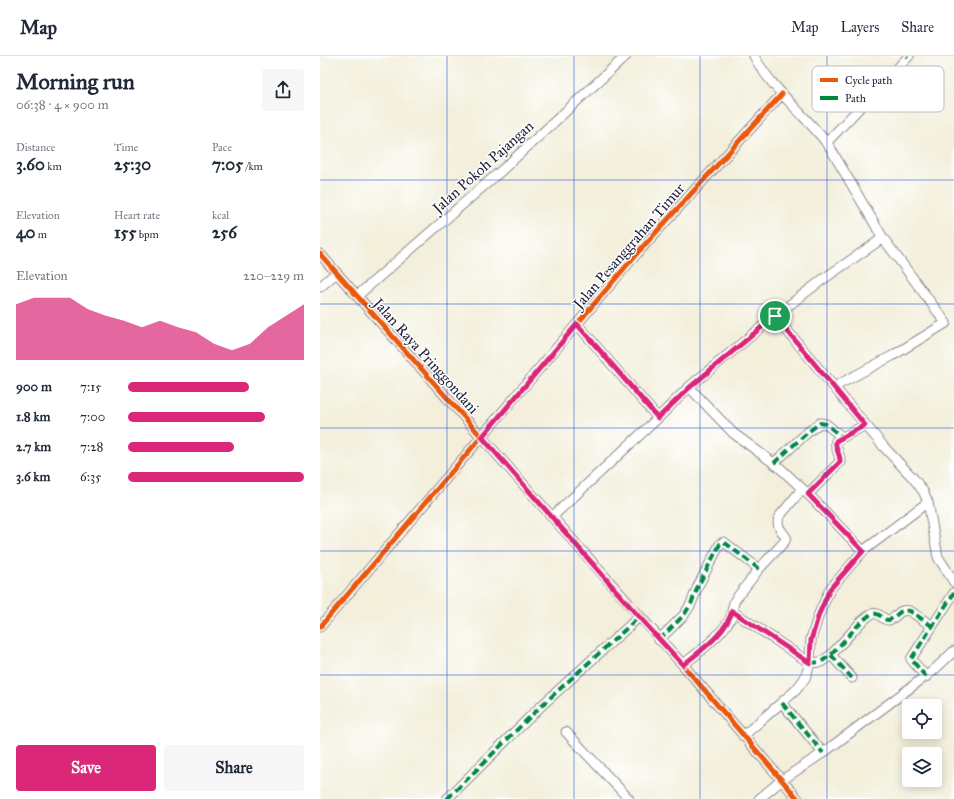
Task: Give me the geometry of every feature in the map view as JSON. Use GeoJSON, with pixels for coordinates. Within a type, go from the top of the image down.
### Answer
{"type":"FeatureCollection","features":[{"type":"Feature","properties":{"kind":"street","name":"Jalan Pokoh Pajangan"},"geometry":{"type":"LineString","coordinates":[[357,296],[502,170],[626,56]]}},
{"type":"Feature","properties":{"kind":"street"},"geometry":{"type":"LineString","coordinates":[[754,56],[767,76],[782,94],[821,135],[883,238],[950,324],[834,387]]}},
{"type":"Feature","properties":{"kind":"street"},"geometry":{"type":"LineString","coordinates":[[898,66],[908,56]]}},
{"type":"Feature","properties":{"kind":"street","name":"Jalan Pesanggrahan Timur"},"geometry":{"type":"LineString","coordinates":[[320,626],[639,251],[782,94]]}},
{"type":"Feature","properties":{"kind":"street"},"geometry":{"type":"LineString","coordinates":[[826,142],[855,112]]}},
{"type":"Feature","properties":{"kind":"street"},"geometry":{"type":"LineString","coordinates":[[552,517],[689,388],[775,316],[822,280],[883,238]]}},
{"type":"Feature","properties":{"kind":"street","name":"Jalan Raya Pringgondani"},"geometry":{"type":"LineString","coordinates":[[320,254],[659,640],[683,665],[798,799]]}},
{"type":"Feature","properties":{"kind":"street"},"geometry":{"type":"LineString","coordinates":[[320,287],[336,273]]}},
{"type":"Feature","properties":{"kind":"street"},"geometry":{"type":"LineString","coordinates":[[775,316],[865,425],[914,479],[928,502],[938,557],[954,582]]}},
{"type":"Feature","properties":{"kind":"street"},"geometry":{"type":"LineString","coordinates":[[577,324],[658,418]]}},
{"type":"Feature","properties":{"kind":"street"},"geometry":{"type":"LineString","coordinates":[[689,388],[733,433],[774,463],[805,492],[863,551]]}},
{"type":"Feature","properties":{"kind":"street"},"geometry":{"type":"LineString","coordinates":[[774,463],[820,423],[826,424],[842,437]]}},
{"type":"Feature","properties":{"kind":"street"},"geometry":{"type":"LineString","coordinates":[[683,665],[716,636],[730,619],[733,604],[759,569],[785,542],[786,537],[778,527],[777,522],[779,517],[840,462],[835,444],[836,441],[865,425]]}},
{"type":"Feature","properties":{"kind":"street"},"geometry":{"type":"LineString","coordinates":[[743,736],[796,690],[805,678],[810,663],[811,640],[819,614],[830,589],[863,551],[928,502]]}},
{"type":"Feature","properties":{"kind":"street"},"geometry":{"type":"LineString","coordinates":[[659,640],[684,616],[688,610],[698,586],[720,544],[724,542],[759,569]]}},
{"type":"Feature","properties":{"kind":"street"},"geometry":{"type":"LineString","coordinates":[[926,677],[911,662],[912,657],[954,594]]}},
{"type":"Feature","properties":{"kind":"street"},"geometry":{"type":"LineString","coordinates":[[732,611],[810,663],[821,662],[831,655],[861,622],[871,614],[878,614],[889,620],[901,611],[905,610],[910,611],[932,626]]}},
{"type":"Feature","properties":{"kind":"street"},"geometry":{"type":"LineString","coordinates":[[447,799],[540,707],[639,617]]}},
{"type":"Feature","properties":{"kind":"street"},"geometry":{"type":"LineString","coordinates":[[759,799],[782,780],[823,753],[926,677],[954,651]]}},
{"type":"Feature","properties":{"kind":"street"},"geometry":{"type":"LineString","coordinates":[[831,655],[852,678]]}},
{"type":"Feature","properties":{"kind":"street"},"geometry":{"type":"LineString","coordinates":[[782,703],[823,753]]}},
{"type":"Feature","properties":{"kind":"street"},"geometry":{"type":"LineString","coordinates":[[566,732],[629,799]]}},
{"type":"Feature","properties":{"kind":"marked path"},"geometry":{"type":"LineString","coordinates":[[577,324],[658,418]]}},
{"type":"Feature","properties":{"kind":"marked path"},"geometry":{"type":"LineString","coordinates":[[774,463],[820,423],[826,424],[842,437]]}},
{"type":"Feature","properties":{"kind":"marked path"},"geometry":{"type":"LineString","coordinates":[[659,640],[684,615],[691,604],[698,586],[720,544],[724,542],[759,569]]}},
{"type":"Feature","properties":{"kind":"marked path"},"geometry":{"type":"LineString","coordinates":[[926,677],[911,659],[954,593]]}},
{"type":"Feature","properties":{"kind":"marked path"},"geometry":{"type":"LineString","coordinates":[[810,663],[821,662],[831,655],[861,622],[874,613],[889,620],[900,612],[906,610],[910,611],[932,626]]}},
{"type":"Feature","properties":{"kind":"marked path"},"geometry":{"type":"LineString","coordinates":[[683,665],[718,635],[729,619],[732,611]]}},
{"type":"Feature","properties":{"kind":"marked path"},"geometry":{"type":"LineString","coordinates":[[447,799],[540,707],[639,617]]}},
{"type":"Feature","properties":{"kind":"marked path"},"geometry":{"type":"LineString","coordinates":[[831,655],[852,678]]}},
{"type":"Feature","properties":{"kind":"marked path"},"geometry":{"type":"LineString","coordinates":[[782,703],[823,753]]}},
{"type":"Feature","properties":{"kind":"cycle path"},"geometry":{"type":"LineString","coordinates":[[320,627],[639,251],[782,94]]}},
{"type":"Feature","properties":{"kind":"cycle path"},"geometry":{"type":"LineString","coordinates":[[320,254],[683,665],[798,799]]}},
{"type":"Feature","properties":{"kind":"route"},"geometry":{"type":"LineString","coordinates":[[775,316],[865,425],[836,441],[835,444],[840,462],[808,494],[863,551],[830,589],[819,614],[811,640],[810,663],[732,611],[730,619],[724,628],[683,665],[639,617],[482,437],[577,324],[658,418],[689,388],[775,316]]}}]}
